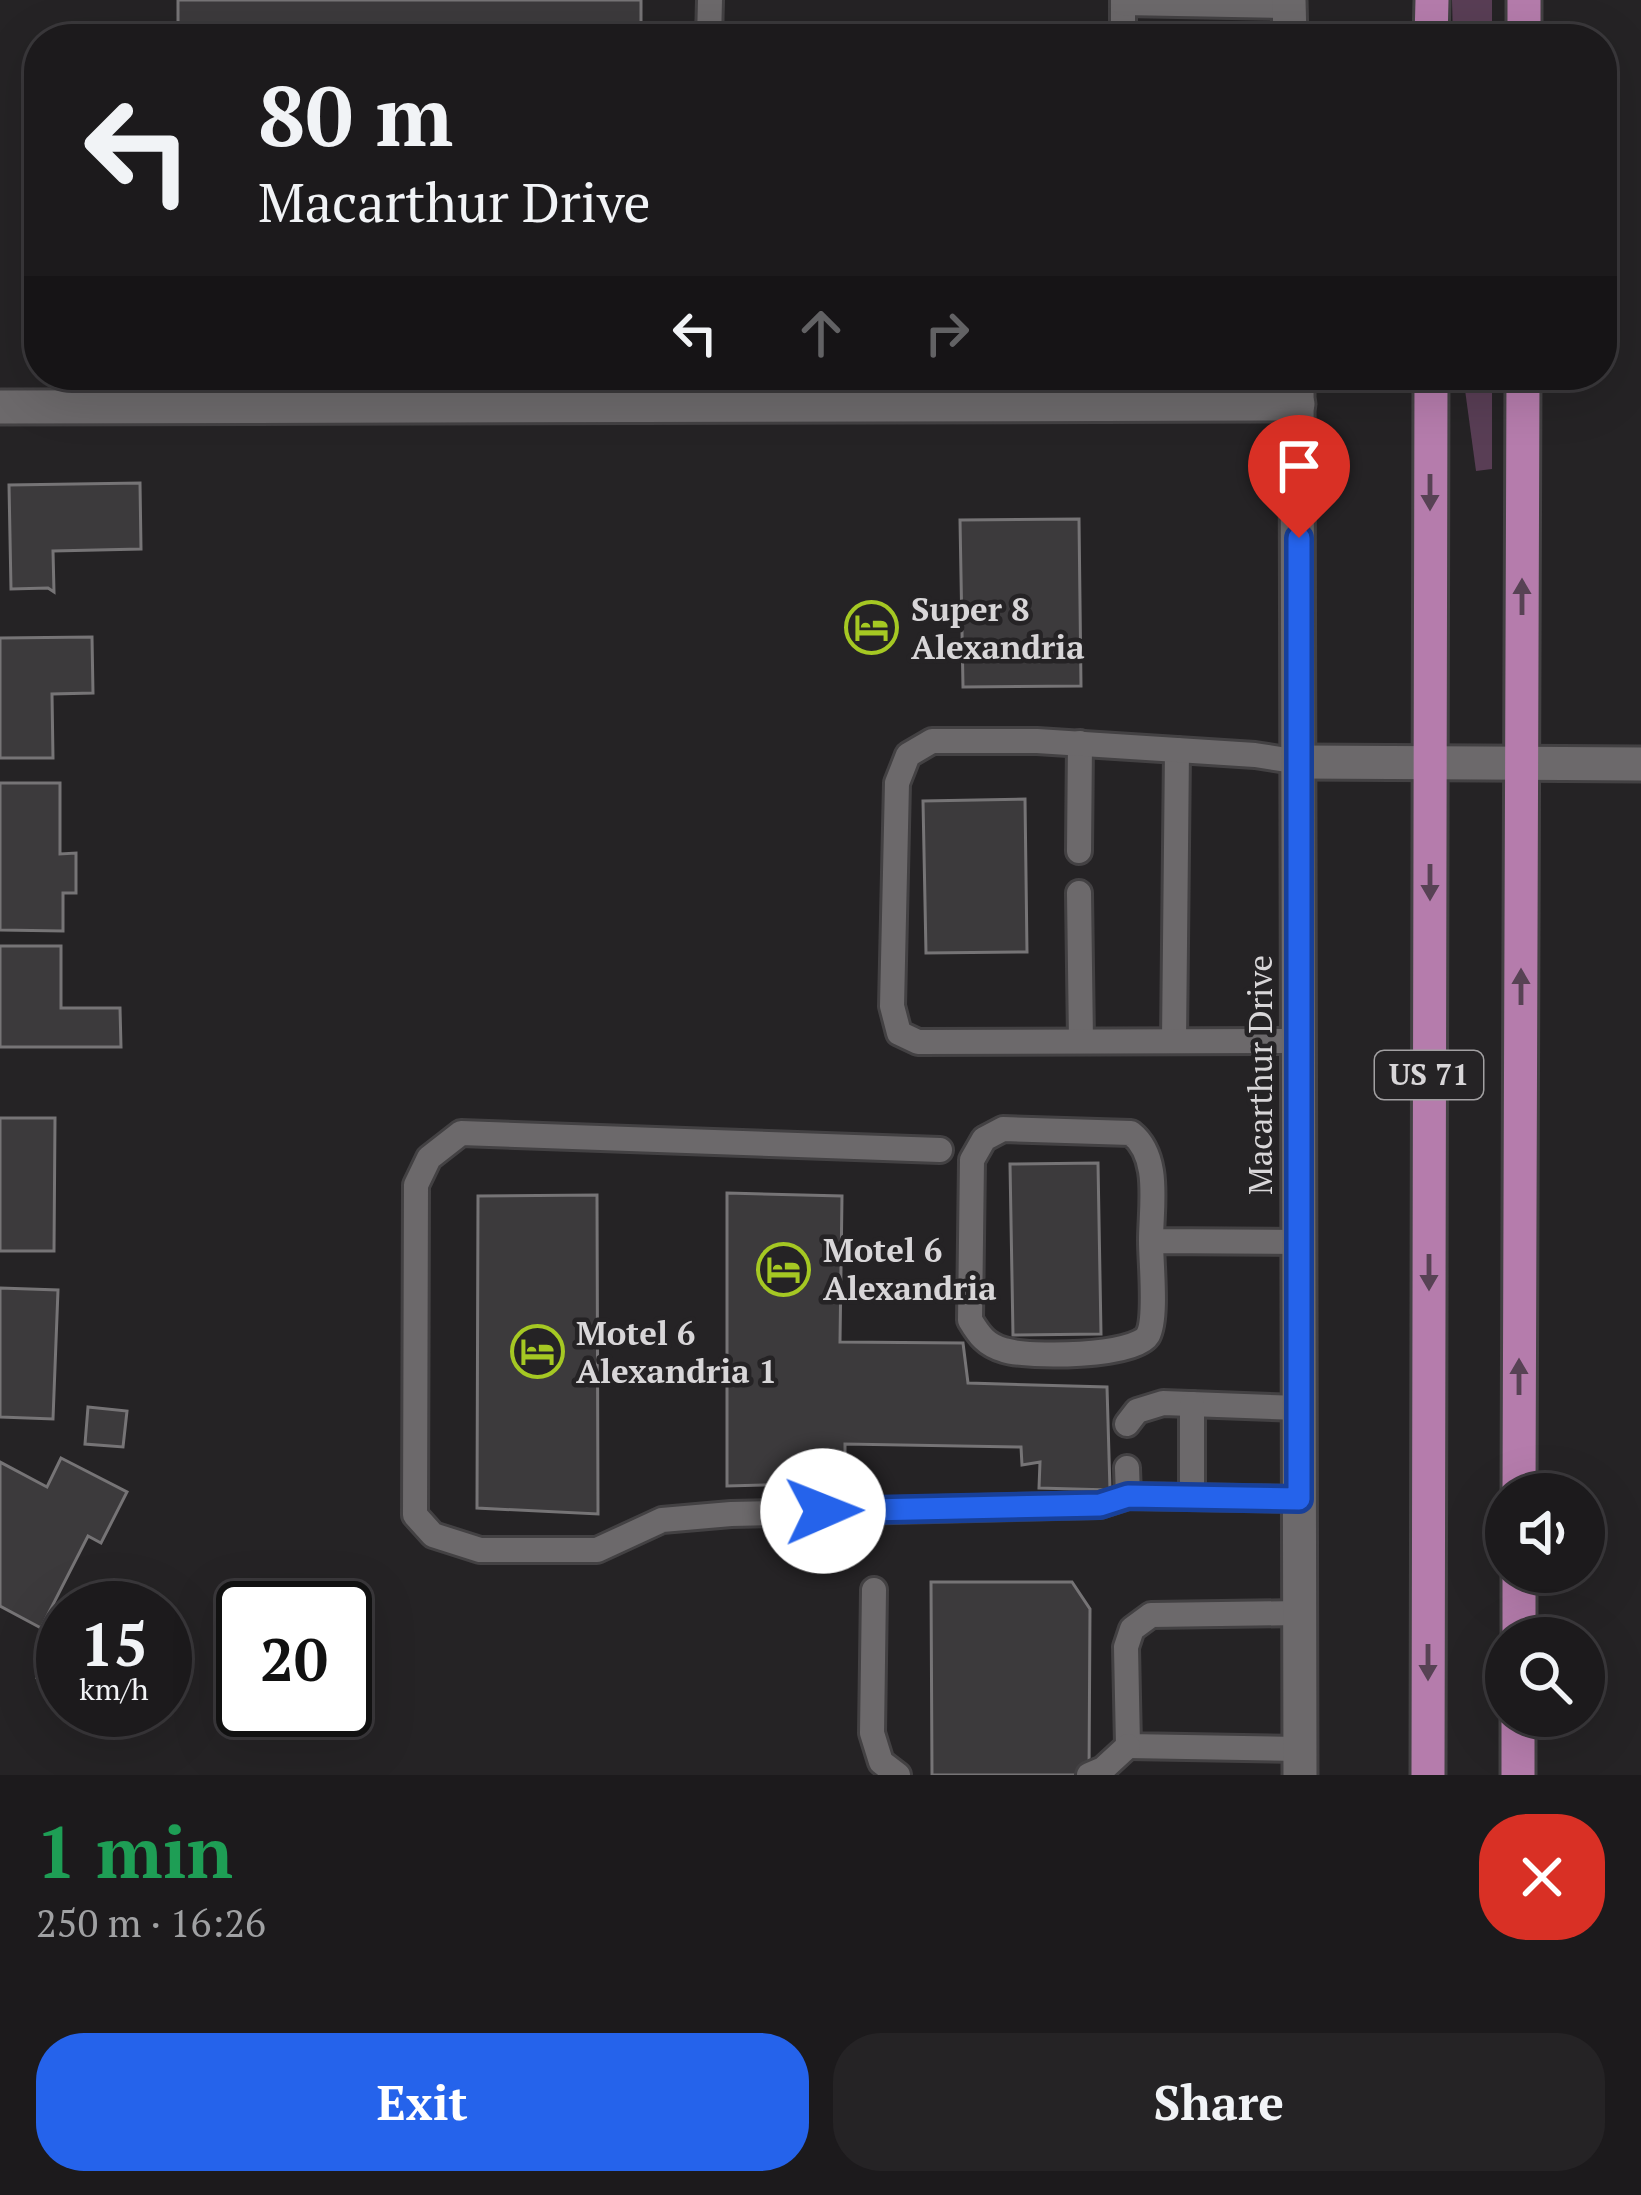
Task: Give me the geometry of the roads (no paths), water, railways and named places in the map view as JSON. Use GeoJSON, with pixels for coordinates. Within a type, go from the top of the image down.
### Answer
{"type":"FeatureCollection","features":[{"type":"Feature","properties":{"kind":"highway","name":"US 71"},"geometry":{"type":"LineString","coordinates":[[1428,1775],[1431,390]]}},
{"type":"Feature","properties":{"kind":"highway","name":"US 71"},"geometry":{"type":"LineString","coordinates":[[1519,1473],[1523,390]]}},
{"type":"Feature","properties":{"kind":"highway"},"geometry":{"type":"LineString","coordinates":[[1518,1737],[1518,1775]]}},
{"type":"Feature","properties":{"kind":"street"},"geometry":{"type":"LineString","coordinates":[[0,407],[882,390],[1297,390]]}},
{"type":"Feature","properties":{"kind":"street","name":"Macarthur Drive"},"geometry":{"type":"LineString","coordinates":[[1297,390],[1300,1762]]}},
{"type":"Feature","properties":{"kind":"street"},"geometry":{"type":"LineString","coordinates":[[1300,762],[1641,764]]}},
{"type":"Feature","properties":{"kind":"lane"},"geometry":{"type":"LineString","coordinates":[[1123,1],[1289,15]]}},
{"type":"Feature","properties":{"kind":"lane"},"geometry":{"type":"LineString","coordinates":[[1300,762],[1080,743],[932,741],[908,755],[897,783],[892,1006],[899,1033],[918,1042],[1300,1041]]}},
{"type":"Feature","properties":{"kind":"lane"},"geometry":{"type":"LineString","coordinates":[[1079,851],[1089,813],[1080,743]]}},
{"type":"Feature","properties":{"kind":"lane"},"geometry":{"type":"LineString","coordinates":[[1174,1041],[1164,964],[1165,814],[1177,750]]}},
{"type":"Feature","properties":{"kind":"lane"},"geometry":{"type":"LineString","coordinates":[[1081,1041],[1090,964],[1086,907]]}},
{"type":"Feature","properties":{"kind":"lane"},"geometry":{"type":"LineString","coordinates":[[1004,1130],[1131,1133],[1144,1143],[1150,1156],[1151,1241],[1151,1331],[1140,1345],[1119,1352],[1006,1352],[982,1340],[970,1320],[972,1160],[984,1138],[1004,1130]]}},
{"type":"Feature","properties":{"kind":"lane"},"geometry":{"type":"LineString","coordinates":[[940,1150],[460,1133],[429,1158],[416,1186],[415,1515],[433,1535],[480,1550],[597,1550],[662,1520],[731,1514],[1100,1505],[1128,1496],[1299,1499]]}},
{"type":"Feature","properties":{"kind":"lane"},"geometry":{"type":"LineString","coordinates":[[1151,1241],[1299,1242]]}},
{"type":"Feature","properties":{"kind":"lane"},"geometry":{"type":"LineString","coordinates":[[1192,1404],[1192,1498]]}},
{"type":"Feature","properties":{"kind":"lane"},"geometry":{"type":"LineString","coordinates":[[1127,1424],[1137,1411],[1150,1407],[1299,1408]]}},
{"type":"Feature","properties":{"kind":"lane"},"geometry":{"type":"LineString","coordinates":[[1127,1468],[1128,1496]]}},
{"type":"Feature","properties":{"kind":"lane"},"geometry":{"type":"LineString","coordinates":[[874,1590],[872,1733],[881,1762],[898,1775]]}},
{"type":"Feature","properties":{"kind":"lane"},"geometry":{"type":"LineString","coordinates":[[1128,1746],[1126,1647],[1132,1629],[1151,1615],[1299,1612]]}},
{"type":"Feature","properties":{"kind":"lane"},"geometry":{"type":"LineString","coordinates":[[1089,1775],[1128,1746],[1300,1762]]}},
{"type":"Feature","properties":{"kind":"place","name":"Super 8 Alexandria"},"geometry":{"type":"Point","coordinates":[872,628]}},
{"type":"Feature","properties":{"kind":"place","name":"Motel 6 Alexandria"},"geometry":{"type":"Point","coordinates":[784,1269]}},
{"type":"Feature","properties":{"kind":"place","name":"Motel 6 Alexandria 1"},"geometry":{"type":"Point","coordinates":[537,1352]}}]}
